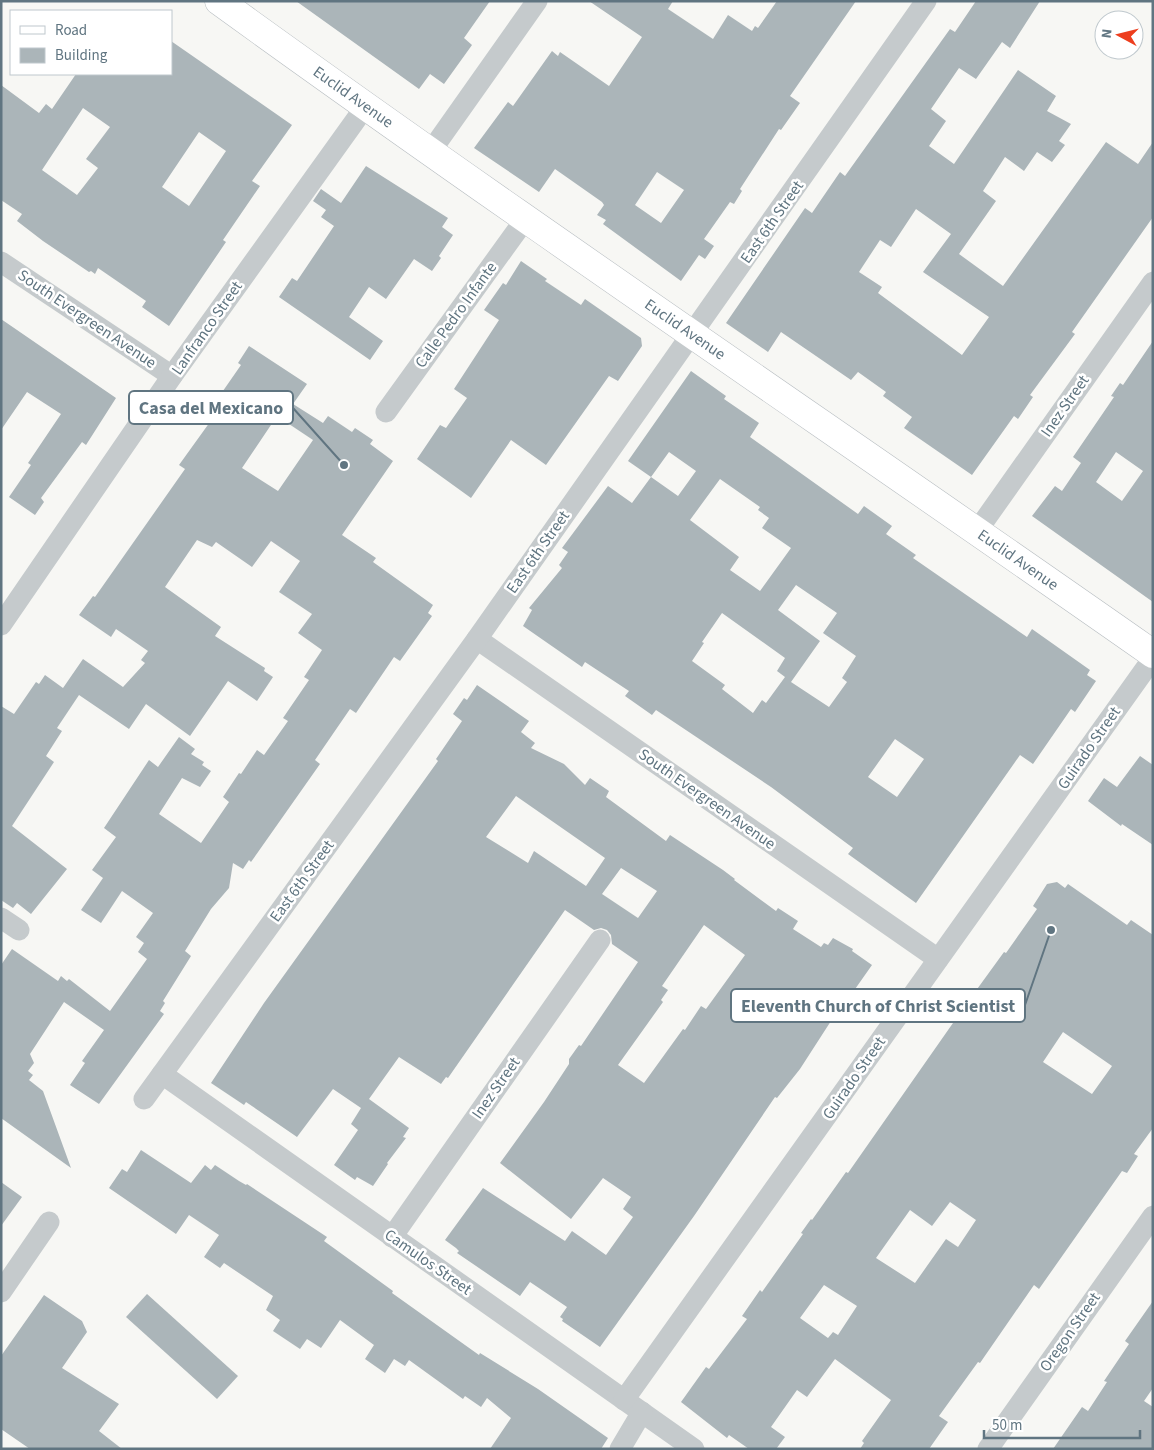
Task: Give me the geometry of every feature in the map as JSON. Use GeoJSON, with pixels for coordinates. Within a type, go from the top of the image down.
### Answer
{"type":"FeatureCollection","features":[{"type":"Feature","properties":{"kind":"street","name":"Euclid Avenue"},"geometry":{"type":"LineString","coordinates":[[219,1],[366,107],[692,336],[977,531],[1153,656]]}},
{"type":"Feature","properties":{"kind":"street"},"geometry":{"type":"LineString","coordinates":[[431,151],[536,1]]}},
{"type":"Feature","properties":{"kind":"street","name":"East 6th Street"},"geometry":{"type":"LineString","coordinates":[[144,1099],[477,639],[926,1]]}},
{"type":"Feature","properties":{"kind":"street","name":"Lanfranco Street"},"geometry":{"type":"LineString","coordinates":[[2,623],[172,376],[366,107]]}},
{"type":"Feature","properties":{"kind":"street","name":"Calle Pedro Infante"},"geometry":{"type":"LineString","coordinates":[[386,412],[526,218]]}},
{"type":"Feature","properties":{"kind":"street","name":"South Evergreen Avenue"},"geometry":{"type":"LineString","coordinates":[[1,262],[172,376]]}},
{"type":"Feature","properties":{"kind":"street","name":"Inez Street"},"geometry":{"type":"LineString","coordinates":[[977,531],[1153,282]]}},
{"type":"Feature","properties":{"kind":"street","name":"South Evergreen Avenue"},"geometry":{"type":"LineString","coordinates":[[477,639],[938,959]]}},
{"type":"Feature","properties":{"kind":"street","name":"Guirado Street"},"geometry":{"type":"LineString","coordinates":[[624,1400],[1153,656]]}},
{"type":"Feature","properties":{"kind":"street"},"geometry":{"type":"LineString","coordinates":[[1,918],[19,930]]}},
{"type":"Feature","properties":{"kind":"street","name":"Inez Street"},"geometry":{"type":"LineString","coordinates":[[392,1237],[600,940]]}},
{"type":"Feature","properties":{"kind":"street","name":"Camulos Street"},"geometry":{"type":"LineString","coordinates":[[162,1074],[694,1449]]}},
{"type":"Feature","properties":{"kind":"street","name":"Oregon Street"},"geometry":{"type":"LineString","coordinates":[[988,1449],[1153,1216]]}},
{"type":"Feature","properties":{"kind":"street"},"geometry":{"type":"LineString","coordinates":[[1,1292],[49,1222]]}},
{"type":"Feature","properties":{"kind":"street"},"geometry":{"type":"LineString","coordinates":[[620,1449],[642,1412]]}},
{"type":"Feature","properties":{"kind":"building"},"geometry":{"type":"Polygon","coordinates":[[[296,1],[490,1],[464,38],[472,45],[444,84],[430,74],[419,89],[296,1]]]}},
{"type":"Feature","properties":{"kind":"building"},"geometry":{"type":"Polygon","coordinates":[[[589,1],[673,1],[668,9],[713,39],[728,15],[752,31],[755,26],[758,28],[777,1],[856,1],[790,96],[800,103],[781,130],[779,129],[740,189],[742,191],[734,204],[730,202],[704,239],[714,246],[705,259],[699,255],[681,281],[603,224],[606,220],[597,215],[604,205],[602,202],[555,169],[539,192],[474,148],[508,102],[513,106],[552,51],[558,56],[560,52],[609,86],[642,37],[589,1]],[[657,172],[635,205],[661,223],[684,190],[657,172]]]}},
{"type":"Feature","properties":{"kind":"building"},"geometry":{"type":"Polygon","coordinates":[[[976,1],[1040,1],[1010,48],[1002,42],[976,79],[959,68],[931,109],[946,121],[929,146],[954,164],[1018,70],[1056,96],[1047,111],[1071,124],[1059,141],[1065,145],[1052,162],[1037,152],[1024,171],[1005,157],[983,191],[996,201],[959,254],[1003,286],[1106,142],[1138,164],[1153,142],[1153,217],[1072,332],[1075,334],[1030,395],[1033,397],[1018,419],[1014,416],[972,475],[904,428],[912,417],[883,396],[886,392],[858,372],[851,380],[781,332],[768,352],[726,323],[805,208],[812,213],[840,172],[845,176],[950,29],[955,32],[976,1]],[[916,209],[891,247],[880,240],[859,272],[882,287],[878,293],[962,355],[989,317],[923,272],[951,234],[916,209]]]}},
{"type":"Feature","properties":{"kind":"building"},"geometry":{"type":"Polygon","coordinates":[[[172,42],[292,125],[252,181],[260,186],[223,240],[226,242],[169,326],[142,307],[146,301],[98,268],[95,274],[91,271],[89,272],[43,241],[17,221],[22,214],[1,200],[1,85],[39,113],[46,104],[52,109],[75,75],[172,75],[172,42]],[[83,108],[42,170],[77,195],[98,168],[86,159],[110,127],[83,108]],[[199,132],[162,187],[189,206],[226,151],[199,132]]]}},
{"type":"Feature","properties":{"kind":"building"},"geometry":{"type":"Polygon","coordinates":[[[366,166],[448,218],[442,227],[453,235],[439,256],[441,258],[432,271],[414,259],[386,299],[369,287],[349,317],[383,341],[370,360],[279,297],[292,278],[297,281],[334,226],[321,217],[326,210],[313,201],[321,189],[341,203],[366,166]]]}},
{"type":"Feature","properties":{"kind":"building"},"geometry":{"type":"Polygon","coordinates":[[[521,261],[547,279],[545,281],[581,305],[585,299],[641,338],[642,346],[618,381],[609,376],[546,465],[511,440],[471,498],[417,459],[440,425],[446,428],[467,398],[454,389],[499,320],[484,310],[503,283],[506,285],[521,261]]]}},
{"type":"Feature","properties":{"kind":"building"},"geometry":{"type":"Polygon","coordinates":[[[1,319],[116,398],[86,445],[82,442],[41,498],[44,502],[35,515],[9,497],[31,465],[28,463],[61,414],[27,392],[1,430],[1,319]]]}},
{"type":"Feature","properties":{"kind":"building"},"geometry":{"type":"Polygon","coordinates":[[[1153,341],[1153,602],[1032,516],[1055,486],[1062,491],[1081,463],[1073,457],[1114,397],[1111,396],[1120,383],[1123,385],[1153,341]],[[1116,452],[1096,482],[1122,501],[1143,471],[1116,452]]]}},
{"type":"Feature","properties":{"kind":"building"},"geometry":{"type":"Polygon","coordinates":[[[249,346],[307,384],[293,404],[323,423],[328,416],[352,432],[355,428],[373,440],[370,444],[393,461],[342,535],[376,558],[373,562],[433,605],[428,613],[432,616],[400,661],[394,657],[356,713],[350,709],[315,760],[320,764],[251,862],[249,860],[243,869],[233,863],[229,888],[211,909],[185,951],[191,956],[163,1001],[165,1003],[160,1011],[164,1014],[99,1104],[70,1085],[85,1063],[82,1061],[104,1030],[64,1002],[30,1054],[34,1063],[28,1071],[33,1075],[29,1080],[43,1091],[71,1168],[1,1118],[1,965],[12,949],[58,981],[61,976],[67,981],[69,979],[110,1011],[147,959],[138,952],[144,943],[136,937],[153,913],[122,891],[101,923],[81,910],[103,878],[92,870],[116,837],[104,828],[149,760],[158,767],[179,737],[195,749],[191,754],[204,762],[202,765],[211,771],[200,787],[182,778],[159,814],[201,843],[229,802],[223,797],[239,773],[241,774],[257,750],[264,755],[288,721],[283,718],[309,680],[304,677],[322,650],[298,633],[312,614],[279,592],[300,561],[271,541],[252,567],[216,542],[212,547],[197,540],[165,587],[221,627],[215,636],[265,668],[264,671],[273,677],[257,701],[228,681],[190,736],[146,704],[129,729],[79,695],[57,728],[62,731],[46,756],[54,762],[12,826],[67,869],[31,914],[17,903],[13,908],[1,900],[1,706],[14,714],[36,682],[39,684],[45,675],[63,688],[83,659],[123,687],[145,663],[141,660],[148,651],[116,629],[111,637],[79,615],[93,596],[95,597],[185,469],[179,465],[215,415],[209,411],[241,365],[238,363],[249,346]],[[277,416],[242,468],[278,491],[313,440],[277,416]]]}},
{"type":"Feature","properties":{"kind":"building"},"geometry":{"type":"Polygon","coordinates":[[[691,371],[726,396],[724,399],[759,423],[750,437],[858,514],[864,506],[892,526],[886,534],[916,555],[913,558],[1027,637],[1032,629],[1090,670],[1087,675],[1096,681],[1075,712],[1071,709],[1033,764],[1020,755],[916,903],[848,854],[853,848],[771,787],[656,710],[652,715],[625,696],[629,691],[585,662],[582,667],[523,626],[532,610],[529,608],[562,568],[559,565],[568,552],[562,548],[608,486],[632,503],[651,477],[628,461],[691,371]],[[669,452],[651,477],[678,496],[696,471],[669,452]],[[720,479],[690,520],[739,557],[730,570],[760,591],[791,548],[762,528],[769,518],[758,510],[760,507],[720,479]],[[796,585],[778,610],[820,641],[791,682],[829,707],[847,682],[842,678],[856,656],[823,633],[837,613],[796,585]],[[722,613],[702,642],[704,643],[692,661],[725,685],[722,689],[753,713],[762,700],[766,703],[785,677],[777,671],[785,658],[722,613]],[[895,739],[868,777],[897,797],[924,759],[895,739]]]}},
{"type":"Feature","properties":{"kind":"building"},"geometry":{"type":"Polygon","coordinates":[[[477,685],[529,721],[521,732],[535,743],[531,748],[564,764],[585,785],[590,778],[609,791],[606,797],[666,841],[670,835],[723,870],[776,911],[778,908],[798,921],[793,929],[821,947],[824,943],[828,945],[833,938],[853,949],[852,951],[872,965],[853,992],[851,990],[800,1069],[777,1098],[775,1097],[694,1216],[600,1347],[562,1321],[563,1319],[560,1317],[567,1307],[530,1282],[520,1296],[457,1253],[459,1251],[445,1240],[483,1188],[565,1241],[572,1231],[606,1255],[633,1217],[623,1209],[631,1197],[603,1178],[571,1219],[500,1163],[544,1102],[569,1064],[569,1059],[579,1045],[581,1046],[638,962],[612,944],[611,935],[607,930],[601,928],[594,930],[565,910],[448,1078],[446,1077],[441,1084],[399,1057],[369,1099],[409,1128],[403,1137],[406,1138],[373,1186],[357,1177],[355,1180],[334,1165],[358,1130],[351,1124],[361,1108],[333,1089],[297,1137],[246,1102],[244,1105],[211,1083],[264,1003],[438,761],[436,759],[462,721],[453,714],[464,698],[467,700],[477,685]],[[516,796],[486,837],[528,863],[534,851],[586,886],[605,858],[516,796]],[[621,868],[602,894],[638,918],[657,891],[621,868]],[[704,925],[662,986],[668,990],[661,1000],[663,1002],[618,1065],[644,1083],[701,1006],[706,1009],[745,955],[704,925]]]}},
{"type":"Feature","properties":{"kind":"building"},"geometry":{"type":"Polygon","coordinates":[[[1140,756],[1153,765],[1153,845],[1122,824],[1121,826],[1088,801],[1104,778],[1117,787],[1140,756]]]}},
{"type":"Feature","properties":{"kind":"building"},"geometry":{"type":"Polygon","coordinates":[[[1057,882],[1065,888],[1068,884],[1127,925],[1131,920],[1153,935],[1153,1128],[1134,1154],[1138,1156],[1127,1173],[1122,1171],[1039,1289],[1034,1285],[980,1363],[978,1362],[939,1416],[948,1422],[929,1449],[860,1449],[864,1443],[862,1441],[891,1400],[835,1359],[807,1397],[797,1390],[771,1427],[785,1437],[776,1449],[749,1449],[729,1435],[727,1438],[681,1402],[706,1367],[709,1369],[747,1319],[742,1316],[760,1290],[762,1292],[803,1234],[801,1233],[811,1219],[846,1172],[848,1173],[967,1003],[1004,952],[1006,953],[1037,909],[1033,906],[1047,884],[1057,882]],[[1063,1032],[1043,1062],[1092,1094],[1112,1066],[1063,1032]],[[950,1202],[932,1226],[910,1210],[876,1258],[915,1283],[946,1239],[958,1247],[976,1220],[950,1202]],[[824,1285],[800,1318],[828,1338],[833,1332],[838,1335],[857,1306],[824,1285]]]}},
{"type":"Feature","properties":{"kind":"building"},"geometry":{"type":"Polygon","coordinates":[[[141,1150],[191,1183],[205,1165],[211,1170],[215,1165],[239,1181],[247,1184],[327,1237],[324,1241],[393,1291],[392,1293],[479,1355],[480,1353],[538,1389],[608,1438],[601,1449],[490,1449],[511,1418],[487,1398],[481,1407],[465,1396],[463,1399],[409,1360],[405,1366],[394,1359],[385,1373],[365,1359],[374,1345],[340,1320],[321,1348],[307,1339],[300,1349],[273,1331],[280,1320],[266,1310],[273,1296],[224,1263],[220,1268],[204,1257],[219,1235],[189,1215],[176,1234],[109,1188],[122,1169],[127,1172],[141,1150]]]}},
{"type":"Feature","properties":{"kind":"building"},"geometry":{"type":"Polygon","coordinates":[[[1,1182],[22,1197],[1,1226],[1,1182]]]}},
{"type":"Feature","properties":{"kind":"building"},"geometry":{"type":"Polygon","coordinates":[[[147,1294],[238,1376],[217,1399],[126,1317],[147,1294]]]}},
{"type":"Feature","properties":{"kind":"building"},"geometry":{"type":"Polygon","coordinates":[[[44,1295],[82,1321],[87,1332],[62,1368],[119,1404],[99,1431],[122,1449],[30,1449],[1,1429],[1,1356],[44,1295]]]}},
{"type":"Feature","properties":{"kind":"building"},"geometry":{"type":"Polygon","coordinates":[[[1153,1301],[1153,1388],[1144,1401],[1153,1407],[1153,1449],[1053,1449],[1082,1407],[1088,1411],[1107,1382],[1104,1381],[1129,1344],[1125,1341],[1153,1301]]]}},
{"type":"Feature","properties":{"kind":"place","name":"Casa del Mexicano"},"geometry":{"type":"Point","coordinates":[344,465]}},
{"type":"Feature","properties":{"kind":"place","name":"Eleventh Church of Christ Scientist"},"geometry":{"type":"Point","coordinates":[1051,930]}}]}
